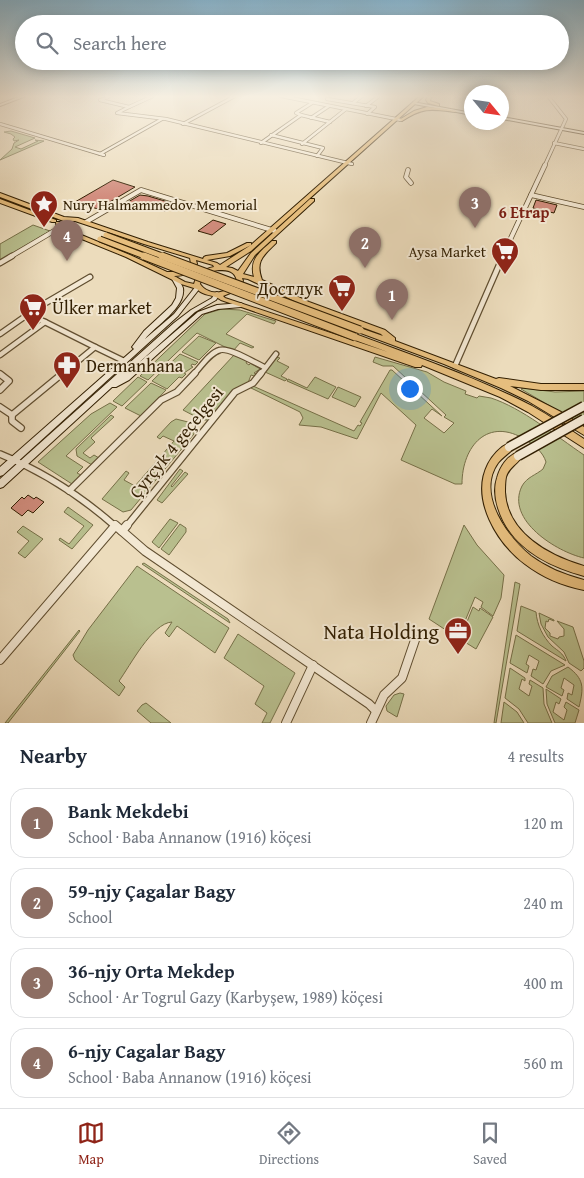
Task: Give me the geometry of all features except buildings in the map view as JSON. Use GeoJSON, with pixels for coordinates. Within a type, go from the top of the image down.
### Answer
{"type":"FeatureCollection","features":[{"type":"Feature","properties":{"kind":"main road"},"geometry":{"type":"LineString","coordinates":[[0,472],[176,315],[198,286],[198,279],[202,274],[219,268],[274,231],[387,130]]}},
{"type":"Feature","properties":{"kind":"main road"},"geometry":{"type":"LineString","coordinates":[[561,130],[584,134]]}},
{"type":"Feature","properties":{"kind":"main road"},"geometry":{"type":"LineString","coordinates":[[0,194],[175,279],[186,284],[198,286],[205,292],[218,294],[228,292],[236,287],[240,281],[238,274]]}},
{"type":"Feature","properties":{"kind":"main road"},"geometry":{"type":"LineString","coordinates":[[1,202],[103,237],[453,370]]}},
{"type":"Feature","properties":{"kind":"main road"},"geometry":{"type":"LineString","coordinates":[[60,223],[76,219],[215,264],[219,268],[229,269],[307,304],[383,332],[397,345]]}},
{"type":"Feature","properties":{"kind":"main road"},"geometry":{"type":"LineString","coordinates":[[196,258],[223,257],[274,231]]}},
{"type":"Feature","properties":{"kind":"main road"},"geometry":{"type":"LineString","coordinates":[[238,274],[274,231]]}},
{"type":"Feature","properties":{"kind":"main road"},"geometry":{"type":"LineString","coordinates":[[259,281],[255,270],[256,262],[276,240],[274,231]]}},
{"type":"Feature","properties":{"kind":"main road"},"geometry":{"type":"LineString","coordinates":[[166,274],[180,274],[190,270],[196,258]]}},
{"type":"Feature","properties":{"kind":"main road"},"geometry":{"type":"LineString","coordinates":[[124,360],[146,333],[177,303],[180,288],[175,279]]}},
{"type":"Feature","properties":{"kind":"main road"},"geometry":{"type":"LineString","coordinates":[[243,306],[250,291],[268,286]]}},
{"type":"Feature","properties":{"kind":"main road"},"geometry":{"type":"LineString","coordinates":[[218,294],[224,299],[293,321],[383,355],[489,379],[541,387],[584,387]]}},
{"type":"Feature","properties":{"kind":"main road"},"geometry":{"type":"LineString","coordinates":[[0,484],[176,325],[193,311],[214,299],[218,294]]}},
{"type":"Feature","properties":{"kind":"main road"},"geometry":{"type":"LineString","coordinates":[[102,391],[126,378],[200,313],[217,307],[243,306]]}},
{"type":"Feature","properties":{"kind":"main road"},"geometry":{"type":"LineString","coordinates":[[358,333],[397,345],[453,370],[516,401],[584,444]]}},
{"type":"Feature","properties":{"kind":"main road"},"geometry":{"type":"LineString","coordinates":[[489,379],[534,400],[584,431]]}},
{"type":"Feature","properties":{"kind":"main road"},"geometry":{"type":"LineString","coordinates":[[584,406],[509,447],[494,460],[487,478],[488,502],[497,523],[510,543],[535,565],[558,577],[584,585]]}},
{"type":"Feature","properties":{"kind":"main road"},"geometry":{"type":"LineString","coordinates":[[584,419],[508,463],[501,477],[500,496],[507,518],[523,539],[541,554],[562,565],[584,571]]}},
{"type":"Feature","properties":{"kind":"street"},"geometry":{"type":"LineString","coordinates":[[19,130],[104,155]]}},
{"type":"Feature","properties":{"kind":"street"},"geometry":{"type":"LineString","coordinates":[[100,154],[131,138],[130,136],[142,130]]}},
{"type":"Feature","properties":{"kind":"street"},"geometry":{"type":"LineString","coordinates":[[207,130],[350,164]]}},
{"type":"Feature","properties":{"kind":"street"},"geometry":{"type":"LineString","coordinates":[[261,143],[279,130]]}},
{"type":"Feature","properties":{"kind":"street"},"geometry":{"type":"LineString","coordinates":[[302,144],[320,130]]}},
{"type":"Feature","properties":{"kind":"street"},"geometry":{"type":"LineString","coordinates":[[453,370],[561,130]]}},
{"type":"Feature","properties":{"kind":"street"},"geometry":{"type":"LineString","coordinates":[[271,135],[323,148],[317,156]]}},
{"type":"Feature","properties":{"kind":"street"},"geometry":{"type":"LineString","coordinates":[[554,143],[584,149]]}},
{"type":"Feature","properties":{"kind":"street"},"geometry":{"type":"LineString","coordinates":[[408,170],[406,177],[411,183]]}},
{"type":"Feature","properties":{"kind":"street"},"geometry":{"type":"LineString","coordinates":[[86,222],[141,190],[274,231]]}},
{"type":"Feature","properties":{"kind":"street"},"geometry":{"type":"LineString","coordinates":[[531,195],[584,207]]}},
{"type":"Feature","properties":{"kind":"street"},"geometry":{"type":"LineString","coordinates":[[0,263],[60,223]]}},
{"type":"Feature","properties":{"kind":"street"},"geometry":{"type":"LineString","coordinates":[[0,334],[28,314],[90,276]]}},
{"type":"Feature","properties":{"kind":"street"},"geometry":{"type":"LineString","coordinates":[[28,314],[124,360]]}},
{"type":"Feature","properties":{"kind":"street"},"geometry":{"type":"LineString","coordinates":[[0,354],[45,322]]}},
{"type":"Feature","properties":{"kind":"street"},"geometry":{"type":"LineString","coordinates":[[12,415],[95,347]]}},
{"type":"Feature","properties":{"kind":"street"},"geometry":{"type":"LineString","coordinates":[[69,491],[161,400],[177,392],[216,352],[226,350],[264,367]]}},
{"type":"Feature","properties":{"kind":"street","name":"Çyrçyk 4 geçelgesi"},"geometry":{"type":"LineString","coordinates":[[122,531],[235,392],[253,383],[276,354]]}},
{"type":"Feature","properties":{"kind":"street"},"geometry":{"type":"LineString","coordinates":[[0,374],[9,381],[0,390]]}},
{"type":"Feature","properties":{"kind":"street"},"geometry":{"type":"LineString","coordinates":[[0,407],[12,415]]}},
{"type":"Feature","properties":{"kind":"street"},"geometry":{"type":"LineString","coordinates":[[12,415],[12,421],[21,428]]}},
{"type":"Feature","properties":{"kind":"street"},"geometry":{"type":"LineString","coordinates":[[0,454],[32,467],[91,506],[145,551],[313,665],[369,704],[376,711]]}},
{"type":"Feature","properties":{"kind":"street"},"geometry":{"type":"LineString","coordinates":[[0,660],[115,526]]}},
{"type":"Feature","properties":{"kind":"street"},"geometry":{"type":"LineString","coordinates":[[371,723],[384,695],[402,678],[415,640]]}},
{"type":"Feature","properties":{"kind":"street"},"geometry":{"type":"LineString","coordinates":[[286,723],[313,665]]}},
{"type":"Feature","properties":{"kind":"green space"},"geometry":{"type":"Polygon","coordinates":[[[11,131],[35,138],[15,147],[21,149],[38,141],[35,140],[44,141],[0,160],[12,149],[14,143],[19,140],[14,141],[15,137],[4,132],[11,131]]]}},
{"type":"Feature","properties":{"kind":"green space"},"geometry":{"type":"Polygon","coordinates":[[[33,225],[50,231],[0,260],[0,244],[33,225]]]}},
{"type":"Feature","properties":{"kind":"green space"},"geometry":{"type":"Polygon","coordinates":[[[222,309],[240,310],[276,321],[274,324],[247,314],[226,334],[254,347],[252,348],[240,343],[233,351],[197,333],[148,380],[140,376],[205,314],[222,309]]]}},
{"type":"Feature","properties":{"kind":"green space"},"geometry":{"type":"Polygon","coordinates":[[[199,336],[216,343],[199,360],[182,352],[199,336]]]}},
{"type":"Feature","properties":{"kind":"green space"},"geometry":{"type":"Polygon","coordinates":[[[180,354],[198,362],[195,365],[192,364],[191,366],[193,367],[184,373],[186,374],[182,378],[179,377],[167,389],[152,381],[180,354]]]}},
{"type":"Feature","properties":{"kind":"green space"},"geometry":{"type":"Polygon","coordinates":[[[234,355],[247,361],[246,363],[249,365],[251,363],[260,369],[254,373],[256,374],[254,376],[251,375],[248,383],[234,389],[208,420],[202,420],[183,410],[234,355]]]}},
{"type":"Feature","properties":{"kind":"green space"},"geometry":{"type":"Polygon","coordinates":[[[276,357],[280,358],[277,361],[289,367],[281,376],[287,379],[285,381],[265,372],[276,357]]]}},
{"type":"Feature","properties":{"kind":"green space"},"geometry":{"type":"Polygon","coordinates":[[[375,357],[427,372],[444,382],[466,391],[465,394],[477,398],[479,396],[491,398],[515,408],[584,455],[584,558],[573,555],[548,542],[536,533],[521,511],[519,499],[522,486],[529,478],[543,469],[546,462],[540,452],[526,440],[512,433],[500,431],[489,433],[472,447],[463,470],[462,484],[455,484],[401,460],[416,425],[381,393],[357,439],[321,427],[299,425],[303,418],[300,412],[251,388],[253,386],[354,431],[362,423],[360,422],[390,370],[392,370],[442,416],[432,409],[424,418],[444,433],[454,423],[444,417],[446,415],[393,366],[383,366],[373,362],[375,357]]]}},
{"type":"Feature","properties":{"kind":"green space"},"geometry":{"type":"Polygon","coordinates":[[[138,377],[147,382],[122,406],[113,401],[138,377]]]}},
{"type":"Feature","properties":{"kind":"green space"},"geometry":{"type":"Polygon","coordinates":[[[315,377],[336,387],[328,399],[287,381],[288,379],[307,388],[315,377]]]}},
{"type":"Feature","properties":{"kind":"green space"},"geometry":{"type":"Polygon","coordinates":[[[151,383],[166,390],[141,416],[125,408],[151,383]]]}},
{"type":"Feature","properties":{"kind":"green space"},"geometry":{"type":"Polygon","coordinates":[[[338,387],[361,397],[355,407],[332,397],[338,387]]]}},
{"type":"Feature","properties":{"kind":"green space"},"geometry":{"type":"Polygon","coordinates":[[[521,389],[555,392],[584,391],[584,426],[521,389]]]}},
{"type":"Feature","properties":{"kind":"green space"},"geometry":{"type":"Polygon","coordinates":[[[110,403],[117,407],[66,456],[83,467],[77,473],[81,475],[72,484],[38,462],[91,414],[110,403]]]}},
{"type":"Feature","properties":{"kind":"green space"},"geometry":{"type":"Polygon","coordinates":[[[111,415],[114,417],[91,438],[95,442],[83,453],[90,458],[94,455],[99,458],[92,465],[77,456],[76,449],[111,415]]]}},
{"type":"Feature","properties":{"kind":"green space"},"geometry":{"type":"Polygon","coordinates":[[[176,419],[188,422],[187,424],[193,429],[194,434],[131,510],[123,512],[102,499],[126,471],[129,473],[124,480],[135,486],[174,441],[163,436],[160,439],[157,437],[176,419]]]}},
{"type":"Feature","properties":{"kind":"green space"},"geometry":{"type":"Polygon","coordinates":[[[180,469],[183,471],[172,487],[185,472],[188,474],[162,503],[157,500],[180,469]]]}},
{"type":"Feature","properties":{"kind":"green space"},"geometry":{"type":"Polygon","coordinates":[[[68,507],[93,525],[72,549],[59,540],[60,538],[69,544],[84,526],[64,512],[68,507]]]}},
{"type":"Feature","properties":{"kind":"green space"},"geometry":{"type":"Polygon","coordinates":[[[170,519],[178,523],[159,548],[152,542],[170,519]]]}},
{"type":"Feature","properties":{"kind":"green space"},"geometry":{"type":"Polygon","coordinates":[[[180,524],[186,528],[186,532],[169,555],[161,549],[180,524]]]}},
{"type":"Feature","properties":{"kind":"green space"},"geometry":{"type":"Polygon","coordinates":[[[464,525],[477,545],[504,575],[501,598],[493,616],[481,607],[483,602],[475,597],[458,638],[429,619],[464,525]]]}},
{"type":"Feature","properties":{"kind":"green space"},"geometry":{"type":"Polygon","coordinates":[[[23,526],[43,539],[25,558],[18,553],[29,541],[17,532],[23,526]]]}},
{"type":"Feature","properties":{"kind":"green space"},"geometry":{"type":"Polygon","coordinates":[[[144,563],[228,619],[230,623],[142,564],[144,563]]]}},
{"type":"Feature","properties":{"kind":"green space"},"geometry":{"type":"Polygon","coordinates":[[[137,566],[229,628],[215,653],[177,626],[169,637],[165,633],[172,622],[164,624],[149,637],[119,681],[125,687],[119,696],[75,660],[73,655],[88,630],[137,566]]]}},
{"type":"Feature","properties":{"kind":"green space"},"geometry":{"type":"Polygon","coordinates":[[[515,582],[520,584],[496,723],[494,723],[515,582]]]}},
{"type":"Feature","properties":{"kind":"green space"},"geometry":{"type":"Polygon","coordinates":[[[521,606],[536,612],[543,635],[562,654],[566,661],[517,631],[521,606]]]}},
{"type":"Feature","properties":{"kind":"green space"},"geometry":{"type":"Polygon","coordinates":[[[473,607],[479,611],[480,608],[493,617],[476,649],[460,639],[473,607]]]}},
{"type":"Feature","properties":{"kind":"green space"},"geometry":{"type":"Polygon","coordinates":[[[539,613],[554,620],[549,619],[548,622],[546,621],[545,628],[550,633],[550,636],[558,639],[564,636],[564,629],[557,621],[573,627],[584,661],[584,668],[581,671],[569,663],[564,652],[548,637],[541,624],[539,613]]]}},
{"type":"Feature","properties":{"kind":"green space"},"geometry":{"type":"Polygon","coordinates":[[[79,630],[8,723],[5,723],[79,630]]]}},
{"type":"Feature","properties":{"kind":"green space"},"geometry":{"type":"Polygon","coordinates":[[[238,634],[295,673],[270,723],[262,723],[267,713],[255,704],[264,686],[224,658],[238,634]]]}},
{"type":"Feature","properties":{"kind":"green space"},"geometry":{"type":"Polygon","coordinates":[[[516,635],[565,665],[551,671],[543,684],[531,676],[533,669],[536,670],[539,661],[529,655],[526,664],[529,666],[527,673],[510,663],[516,635]]]}},
{"type":"Feature","properties":{"kind":"green space"},"geometry":{"type":"Polygon","coordinates":[[[568,667],[580,680],[582,694],[579,707],[567,699],[568,693],[572,695],[574,685],[564,678],[561,688],[564,690],[562,696],[546,687],[552,676],[568,667]]]}},
{"type":"Feature","properties":{"kind":"green space"},"geometry":{"type":"Polygon","coordinates":[[[510,668],[525,678],[525,681],[522,679],[519,689],[529,696],[532,686],[529,684],[530,680],[543,688],[544,704],[552,723],[528,723],[519,709],[505,698],[510,668]]]}},
{"type":"Feature","properties":{"kind":"green space"},"geometry":{"type":"Polygon","coordinates":[[[546,689],[561,699],[559,704],[556,702],[553,712],[564,720],[567,710],[564,707],[566,702],[579,710],[575,723],[555,723],[547,704],[546,689]]]}},
{"type":"Feature","properties":{"kind":"green space"},"geometry":{"type":"Polygon","coordinates":[[[404,694],[397,717],[387,711],[386,706],[394,695],[404,694]]]}},
{"type":"Feature","properties":{"kind":"green space"},"geometry":{"type":"Polygon","coordinates":[[[504,702],[517,712],[524,723],[501,723],[504,702]]]}},
{"type":"Feature","properties":{"kind":"green space"},"geometry":{"type":"Polygon","coordinates":[[[146,703],[171,723],[151,723],[137,711],[146,703]]]}},
{"type":"Feature","properties":{"kind":"place","name":"Nury Halmammedov Memorial"},"geometry":{"type":"Point","coordinates":[44,228]}},
{"type":"Feature","properties":{"kind":"place","name":"36-njy Orta Mekdep"},"geometry":{"type":"Point","coordinates":[475,228]}},
{"type":"Feature","properties":{"kind":"place","name":"6-njy Cagalar Bagy"},"geometry":{"type":"Point","coordinates":[67,261]}},
{"type":"Feature","properties":{"kind":"place","name":"59-njy Çagalar Bagy"},"geometry":{"type":"Point","coordinates":[365,268]}},
{"type":"Feature","properties":{"kind":"place","name":"Aysa Market"},"geometry":{"type":"Point","coordinates":[505,275]}},
{"type":"Feature","properties":{"kind":"place","name":"Достлук"},"geometry":{"type":"Point","coordinates":[342,312]}},
{"type":"Feature","properties":{"kind":"place","name":"Bank Mekdebi"},"geometry":{"type":"Point","coordinates":[392,320]}},
{"type":"Feature","properties":{"kind":"place","name":"Ülker market"},"geometry":{"type":"Point","coordinates":[33,331]}},
{"type":"Feature","properties":{"kind":"place","name":"Dermanhana"},"geometry":{"type":"Point","coordinates":[67,389]}},
{"type":"Feature","properties":{"kind":"place","name":"Nata Holding"},"geometry":{"type":"Point","coordinates":[458,655]}},
{"type":"Feature","properties":{"kind":"district","name":"6 Etrap"},"geometry":{"type":"Point","coordinates":[524,212]}}]}
